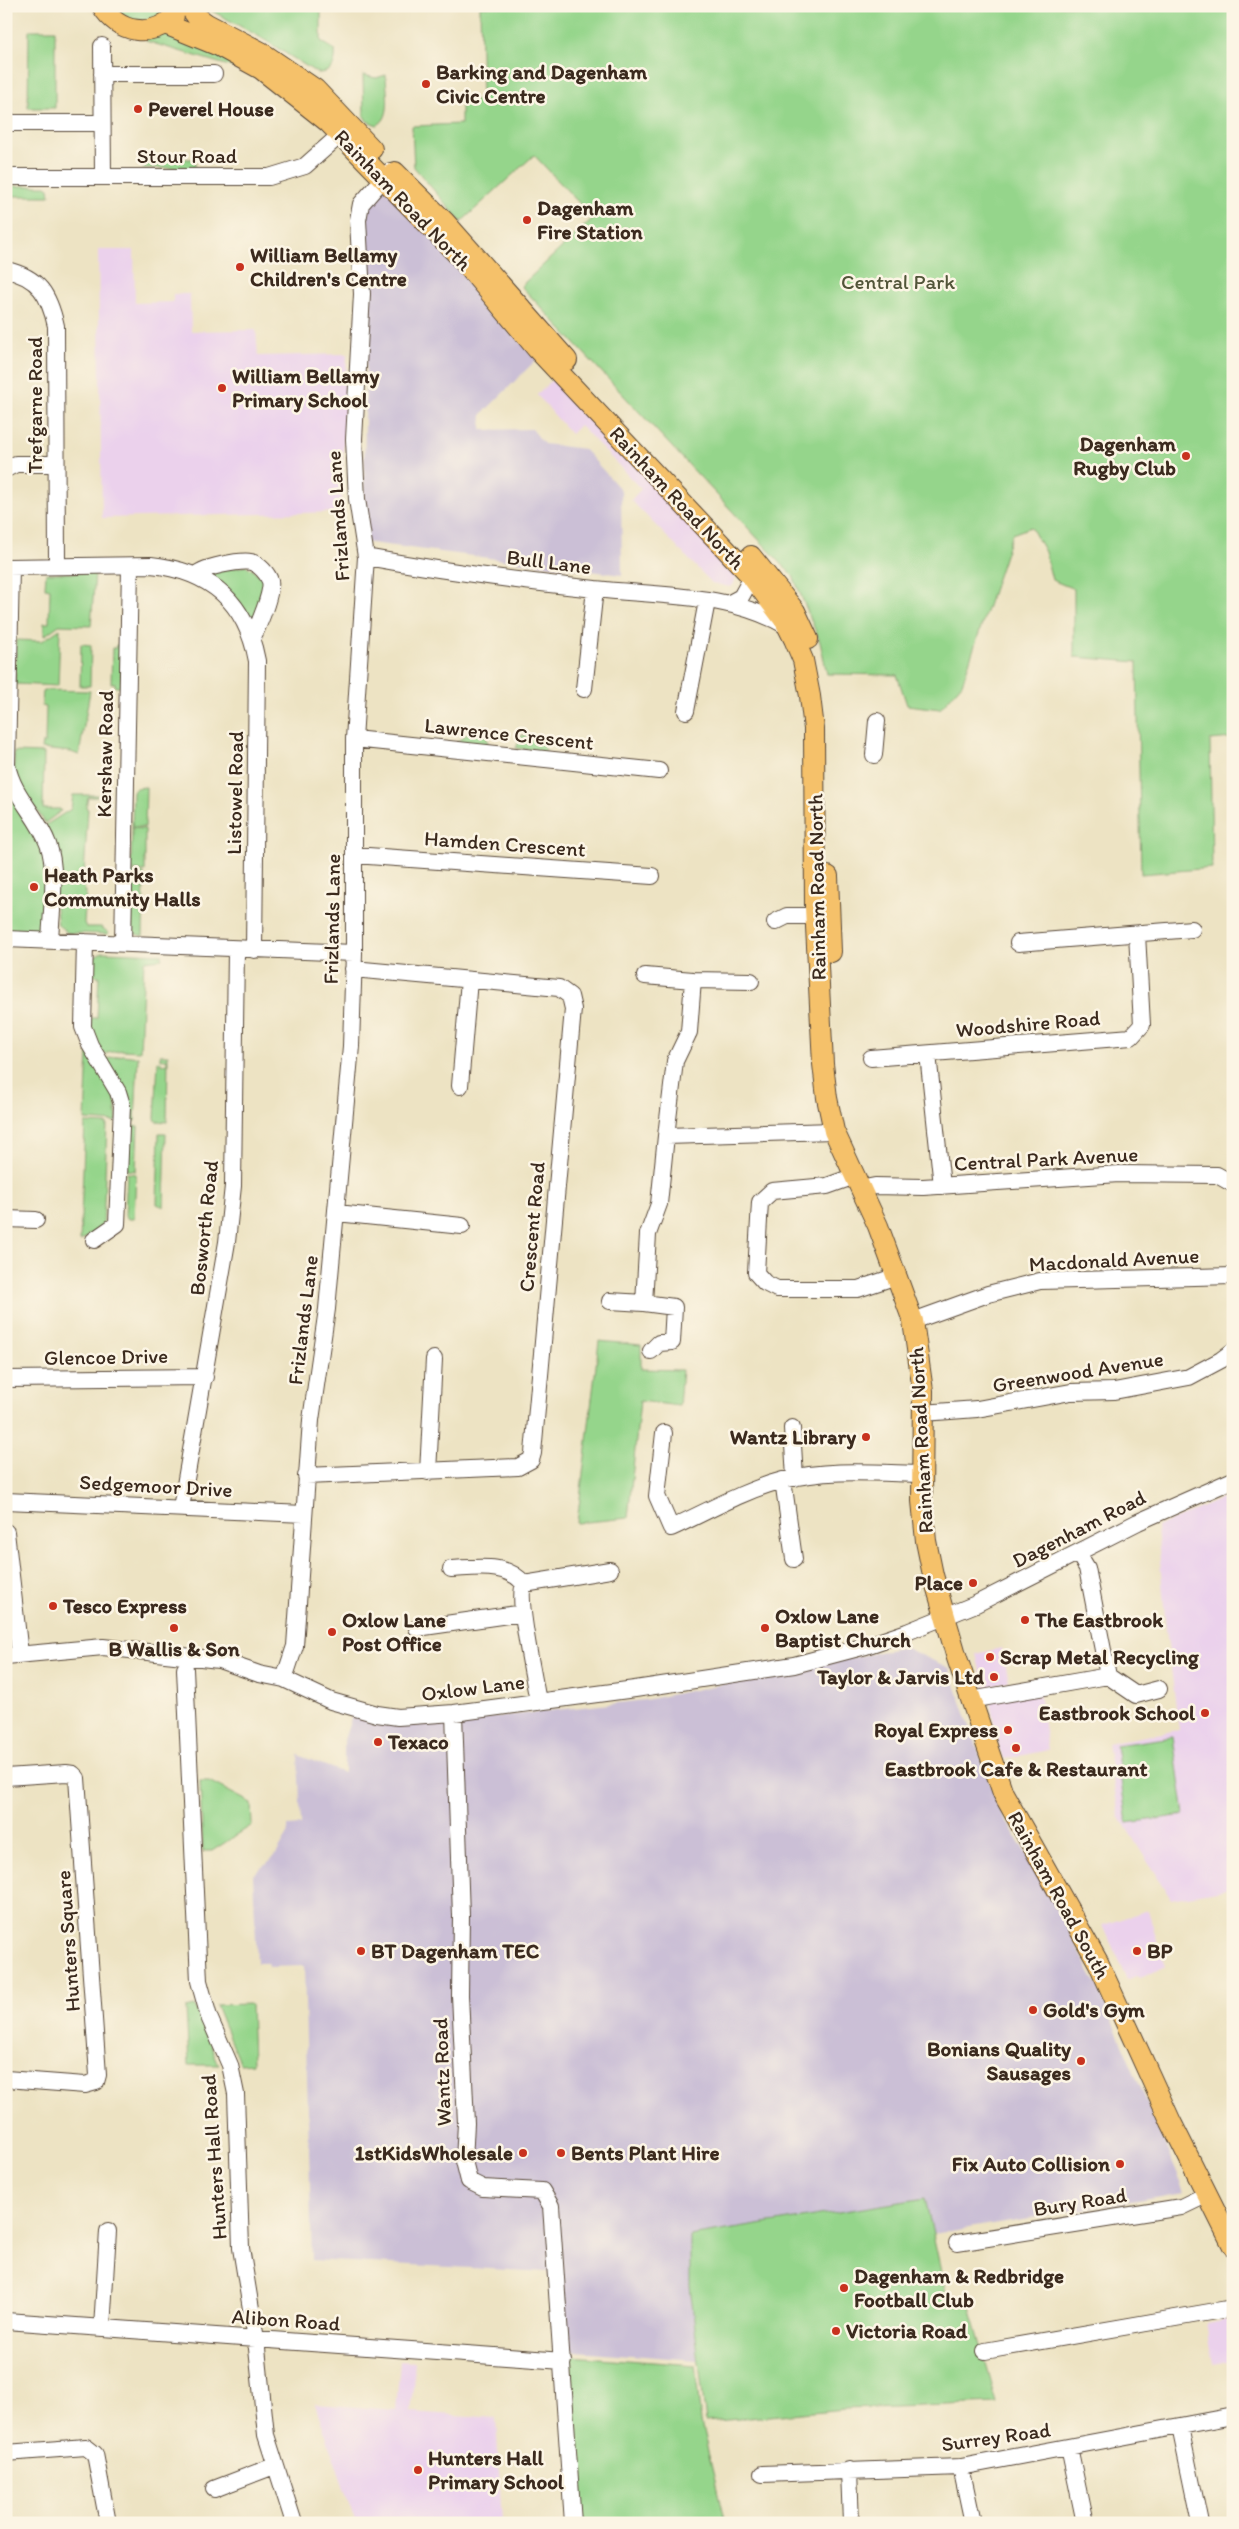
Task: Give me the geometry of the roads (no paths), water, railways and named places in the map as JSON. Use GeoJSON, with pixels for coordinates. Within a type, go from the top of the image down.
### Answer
{"type":"FeatureCollection","features":[{"type":"Feature","properties":{"kind":"main road"},"geometry":{"type":"LineString","coordinates":[[102,6],[116,23],[126,28],[144,31],[165,24],[181,6]]}},
{"type":"Feature","properties":{"kind":"main road","name":"Rainham Road North"},"geometry":{"type":"LineString","coordinates":[[189,6],[196,17],[283,65],[315,89],[346,131],[387,174],[460,257],[537,349],[752,577],[788,627],[802,660],[810,696],[814,729],[816,916],[822,1064],[834,1131],[846,1154],[897,1276],[913,1322],[918,1348],[924,1413],[922,1501],[926,1541],[946,1618]]}},
{"type":"Feature","properties":{"kind":"main road","name":"Rainham Road North"},"geometry":{"type":"LineString","coordinates":[[165,24],[219,46],[261,69],[346,131]]}},
{"type":"Feature","properties":{"kind":"main road","name":"Rainham Road North"},"geometry":{"type":"LineString","coordinates":[[387,174],[445,222],[538,328],[765,571],[795,611],[803,626],[817,673],[824,722],[836,1069],[846,1154]]}},
{"type":"Feature","properties":{"kind":"main road","name":"Rainham Road South"},"geometry":{"type":"LineString","coordinates":[[946,1618],[1003,1794],[1098,1962],[1206,2195],[1233,2246]]}},
{"type":"Feature","properties":{"kind":"street"},"geometry":{"type":"LineString","coordinates":[[102,46],[103,177]]}},
{"type":"Feature","properties":{"kind":"street"},"geometry":{"type":"LineString","coordinates":[[102,74],[214,74]]}},
{"type":"Feature","properties":{"kind":"street"},"geometry":{"type":"LineString","coordinates":[[6,123],[102,124]]}},
{"type":"Feature","properties":{"kind":"street","name":"Stour Road"},"geometry":{"type":"LineString","coordinates":[[6,176],[269,177],[305,166],[346,131]]}},
{"type":"Feature","properties":{"kind":"street","name":"Frizlands Lane"},"geometry":{"type":"LineString","coordinates":[[284,1679],[295,1646],[311,1420],[327,1310],[348,1092],[353,961],[354,739],[366,557],[357,499],[354,439],[362,303],[358,220],[361,204],[387,174]]}},
{"type":"Feature","properties":{"kind":"street","name":"Trefgarne Road"},"geometry":{"type":"LineString","coordinates":[[6,270],[21,273],[40,286],[51,302],[56,326],[57,566]]}},
{"type":"Feature","properties":{"kind":"street"},"geometry":{"type":"LineString","coordinates":[[6,468],[16,464],[56,464]]}},
{"type":"Feature","properties":{"kind":"street","name":"Bull Lane"},"geometry":{"type":"LineString","coordinates":[[366,557],[596,590],[728,604],[774,618],[788,627]]}},
{"type":"Feature","properties":{"kind":"street","name":"Listowel Road"},"geometry":{"type":"LineString","coordinates":[[196,575],[198,571],[208,568],[248,562],[258,565],[267,575],[270,587],[253,637]]}},
{"type":"Feature","properties":{"kind":"street","name":"Kershaw Road"},"geometry":{"type":"LineString","coordinates":[[124,944],[130,566]]}},
{"type":"Feature","properties":{"kind":"street"},"geometry":{"type":"LineString","coordinates":[[9,567],[7,765],[14,788],[41,828],[52,855],[50,941]]}},
{"type":"Feature","properties":{"kind":"street","name":"Listowel Road"},"geometry":{"type":"LineString","coordinates":[[9,567],[171,567],[196,575],[221,592],[233,605],[253,637],[257,661],[254,950]]}},
{"type":"Feature","properties":{"kind":"street"},"geometry":{"type":"LineString","coordinates":[[728,604],[741,597],[752,577]]}},
{"type":"Feature","properties":{"kind":"street"},"geometry":{"type":"LineString","coordinates":[[584,689],[596,590]]}},
{"type":"Feature","properties":{"kind":"street"},"geometry":{"type":"LineString","coordinates":[[686,711],[707,601]]}},
{"type":"Feature","properties":{"kind":"street"},"geometry":{"type":"LineString","coordinates":[[874,755],[877,721]]}},
{"type":"Feature","properties":{"kind":"street","name":"Lawrence Crescent"},"geometry":{"type":"LineString","coordinates":[[354,739],[659,772]]}},
{"type":"Feature","properties":{"kind":"street","name":"Hamden Crescent"},"geometry":{"type":"LineString","coordinates":[[354,855],[652,876]]}},
{"type":"Feature","properties":{"kind":"street"},"geometry":{"type":"LineString","coordinates":[[775,922],[787,916],[816,916]]}},
{"type":"Feature","properties":{"kind":"street"},"geometry":{"type":"LineString","coordinates":[[1018,943],[1192,929]]}},
{"type":"Feature","properties":{"kind":"street","name":"Woodshire Road"},"geometry":{"type":"LineString","coordinates":[[871,1058],[1131,1037],[1142,1025],[1137,934]]}},
{"type":"Feature","properties":{"kind":"street","name":"Crescent Road"},"geometry":{"type":"LineString","coordinates":[[6,939],[254,950],[353,961],[470,980],[559,988],[570,996],[572,1009],[531,1460],[518,1467],[306,1476]]}},
{"type":"Feature","properties":{"kind":"street"},"geometry":{"type":"LineString","coordinates":[[85,942],[83,1027],[90,1045],[118,1092],[122,1114],[117,1224],[94,1240]]}},
{"type":"Feature","properties":{"kind":"street","name":"Bosworth Road"},"geometry":{"type":"LineString","coordinates":[[181,1508],[227,1242],[233,1186],[236,949]]}},
{"type":"Feature","properties":{"kind":"street"},"geometry":{"type":"LineString","coordinates":[[645,976],[693,980],[751,981]]}},
{"type":"Feature","properties":{"kind":"street"},"geometry":{"type":"LineString","coordinates":[[460,1086],[470,980]]}},
{"type":"Feature","properties":{"kind":"street"},"geometry":{"type":"LineString","coordinates":[[644,1303],[648,1234],[659,1204],[675,1061],[689,1032],[693,980]]}},
{"type":"Feature","properties":{"kind":"street","name":"Woodshire Road"},"geometry":{"type":"LineString","coordinates":[[928,1054],[942,1186]]}},
{"type":"Feature","properties":{"kind":"street"},"geometry":{"type":"LineString","coordinates":[[666,1136],[834,1131]]}},
{"type":"Feature","properties":{"kind":"street","name":"Central Park Avenue"},"geometry":{"type":"LineString","coordinates":[[897,1276],[858,1289],[777,1289],[765,1283],[756,1273],[760,1202],[772,1191],[858,1183],[942,1186],[1059,1176],[1118,1174],[1217,1175],[1233,1184]]}},
{"type":"Feature","properties":{"kind":"street"},"geometry":{"type":"LineString","coordinates":[[337,1213],[462,1226]]}},
{"type":"Feature","properties":{"kind":"street"},"geometry":{"type":"LineString","coordinates":[[6,1219],[36,1220]]}},
{"type":"Feature","properties":{"kind":"street","name":"Macdonald Avenue"},"geometry":{"type":"LineString","coordinates":[[913,1322],[988,1294],[1040,1281],[1233,1276]]}},
{"type":"Feature","properties":{"kind":"street"},"geometry":{"type":"LineString","coordinates":[[610,1301],[674,1307],[672,1342],[658,1344],[652,1351]]}},
{"type":"Feature","properties":{"kind":"street","name":"Greenwood Avenue"},"geometry":{"type":"LineString","coordinates":[[924,1413],[978,1410],[1072,1392],[1114,1391],[1133,1388],[1189,1376],[1221,1360],[1233,1351]]}},
{"type":"Feature","properties":{"kind":"street"},"geometry":{"type":"LineString","coordinates":[[428,1472],[434,1359]]}},
{"type":"Feature","properties":{"kind":"street","name":"Glencoe Drive"},"geometry":{"type":"LineString","coordinates":[[6,1379],[205,1377]]}},
{"type":"Feature","properties":{"kind":"street"},"geometry":{"type":"LineString","coordinates":[[792,1428],[789,1479],[794,1559]]}},
{"type":"Feature","properties":{"kind":"street"},"geometry":{"type":"LineString","coordinates":[[664,1433],[657,1496],[671,1528],[756,1489],[789,1479],[864,1471],[923,1474]]}},
{"type":"Feature","properties":{"kind":"street","name":"Dagenham Road"},"geometry":{"type":"LineString","coordinates":[[946,1618],[1138,1522],[1233,1480]]}},
{"type":"Feature","properties":{"kind":"street","name":"Sedgemoor Drive"},"geometry":{"type":"LineString","coordinates":[[6,1501],[304,1514]]}},
{"type":"Feature","properties":{"kind":"street"},"geometry":{"type":"LineString","coordinates":[[6,1532],[13,1655]]}},
{"type":"Feature","properties":{"kind":"street"},"geometry":{"type":"LineString","coordinates":[[1078,1553],[1087,1568],[1108,1676]]}},
{"type":"Feature","properties":{"kind":"street"},"geometry":{"type":"LineString","coordinates":[[452,1569],[490,1568],[510,1572],[518,1576],[524,1584]]}},
{"type":"Feature","properties":{"kind":"street"},"geometry":{"type":"LineString","coordinates":[[524,1584],[610,1570]]}},
{"type":"Feature","properties":{"kind":"street"},"geometry":{"type":"LineString","coordinates":[[524,1584],[521,1588],[523,1613],[538,1702]]}},
{"type":"Feature","properties":{"kind":"street"},"geometry":{"type":"LineString","coordinates":[[417,1628],[523,1613]]}},
{"type":"Feature","properties":{"kind":"street","name":"Oxlow Lane"},"geometry":{"type":"LineString","coordinates":[[13,1655],[114,1648],[219,1660],[259,1674],[284,1679],[331,1701],[377,1714],[420,1717],[454,1714],[794,1665],[866,1646],[946,1618]]}},
{"type":"Feature","properties":{"kind":"street","name":"Hunters Hall Road"},"geometry":{"type":"LineString","coordinates":[[185,1669],[199,1981],[209,2017],[230,2065],[236,2094],[241,2248],[256,2339],[266,2435],[274,2466],[294,2523]]}},
{"type":"Feature","properties":{"kind":"street"},"geometry":{"type":"LineString","coordinates":[[971,1700],[1108,1676],[1136,1695],[1159,1689]]}},
{"type":"Feature","properties":{"kind":"street","name":"Wantz Road"},"geometry":{"type":"LineString","coordinates":[[454,1714],[461,1916],[460,1996],[466,2123],[464,2161],[470,2181],[483,2188],[542,2191],[551,2206],[563,2361]]}},
{"type":"Feature","properties":{"kind":"street","name":"Hunters Square"},"geometry":{"type":"LineString","coordinates":[[6,1778],[66,1773],[73,1774],[77,1778],[98,2075],[96,2082],[85,2085],[6,2079]]}},
{"type":"Feature","properties":{"kind":"street","name":"Bury Road"},"geometry":{"type":"LineString","coordinates":[[957,2243],[1181,2207],[1206,2195]]}},
{"type":"Feature","properties":{"kind":"street"},"geometry":{"type":"LineString","coordinates":[[102,2328],[108,2232]]}},
{"type":"Feature","properties":{"kind":"street"},"geometry":{"type":"LineString","coordinates":[[985,2351],[1233,2308]]}},
{"type":"Feature","properties":{"kind":"street","name":"Alibon Road"},"geometry":{"type":"LineString","coordinates":[[6,2321],[563,2361]]}},
{"type":"Feature","properties":{"kind":"street"},"geometry":{"type":"LineString","coordinates":[[563,2361],[573,2523]]}},
{"type":"Feature","properties":{"kind":"street","name":"Surrey Road"},"geometry":{"type":"LineString","coordinates":[[762,2474],[961,2467],[1233,2416]]}},
{"type":"Feature","properties":{"kind":"street"},"geometry":{"type":"LineString","coordinates":[[1180,2427],[1200,2523]]}},
{"type":"Feature","properties":{"kind":"street"},"geometry":{"type":"LineString","coordinates":[[6,2453],[86,2447],[95,2454],[108,2523]]}},
{"type":"Feature","properties":{"kind":"street"},"geometry":{"type":"LineString","coordinates":[[1069,2447],[1085,2523]]}},
{"type":"Feature","properties":{"kind":"street"},"geometry":{"type":"LineString","coordinates":[[214,2488],[274,2466]]}},
{"type":"Feature","properties":{"kind":"street"},"geometry":{"type":"LineString","coordinates":[[961,2467],[973,2523]]}},
{"type":"Feature","properties":{"kind":"street"},"geometry":{"type":"LineString","coordinates":[[849,2470],[851,2523]]}},
{"type":"Feature","properties":{"kind":"place","name":"Barking and Dagenham Civic Centre"},"geometry":{"type":"Point","coordinates":[426,84]}},
{"type":"Feature","properties":{"kind":"place","name":"Peverel House"},"geometry":{"type":"Point","coordinates":[138,109]}},
{"type":"Feature","properties":{"kind":"place","name":"Dagenham Fire Station"},"geometry":{"type":"Point","coordinates":[527,220]}},
{"type":"Feature","properties":{"kind":"place","name":"William Bellamy Children's Centre"},"geometry":{"type":"Point","coordinates":[240,267]}},
{"type":"Feature","properties":{"kind":"place","name":"William Bellamy Primary School"},"geometry":{"type":"Point","coordinates":[222,388]}},
{"type":"Feature","properties":{"kind":"place","name":"Dagenham Rugby Club"},"geometry":{"type":"Point","coordinates":[1186,456]}},
{"type":"Feature","properties":{"kind":"place","name":"Heath Parks Community Halls"},"geometry":{"type":"Point","coordinates":[34,887]}},
{"type":"Feature","properties":{"kind":"place","name":"Wantz Library"},"geometry":{"type":"Point","coordinates":[866,1437]}},
{"type":"Feature","properties":{"kind":"place","name":"Place"},"geometry":{"type":"Point","coordinates":[973,1583]}},
{"type":"Feature","properties":{"kind":"place","name":"Tesco Express"},"geometry":{"type":"Point","coordinates":[53,1606]}},
{"type":"Feature","properties":{"kind":"place","name":"The Eastbrook"},"geometry":{"type":"Point","coordinates":[1025,1620]}},
{"type":"Feature","properties":{"kind":"place","name":"B Wallis & Son"},"geometry":{"type":"Point","coordinates":[174,1628]}},
{"type":"Feature","properties":{"kind":"place","name":"Oxlow Lane Baptist Church"},"geometry":{"type":"Point","coordinates":[765,1628]}},
{"type":"Feature","properties":{"kind":"place","name":"Oxlow Lane Post Office"},"geometry":{"type":"Point","coordinates":[332,1632]}},
{"type":"Feature","properties":{"kind":"place","name":"Scrap Metal Recycling"},"geometry":{"type":"Point","coordinates":[990,1657]}},
{"type":"Feature","properties":{"kind":"place","name":"Taylor & Jarvis Ltd"},"geometry":{"type":"Point","coordinates":[994,1677]}},
{"type":"Feature","properties":{"kind":"place","name":"Eastbrook School"},"geometry":{"type":"Point","coordinates":[1205,1713]}},
{"type":"Feature","properties":{"kind":"place","name":"Royal Express"},"geometry":{"type":"Point","coordinates":[1008,1730]}},
{"type":"Feature","properties":{"kind":"place","name":"Texaco"},"geometry":{"type":"Point","coordinates":[378,1742]}},
{"type":"Feature","properties":{"kind":"place","name":"Eastbrook Cafe & Restaurant"},"geometry":{"type":"Point","coordinates":[1016,1748]}},
{"type":"Feature","properties":{"kind":"place","name":"BT Dagenham TEC"},"geometry":{"type":"Point","coordinates":[361,1951]}},
{"type":"Feature","properties":{"kind":"place","name":"BP"},"geometry":{"type":"Point","coordinates":[1137,1951]}},
{"type":"Feature","properties":{"kind":"place","name":"Gold's Gym"},"geometry":{"type":"Point","coordinates":[1033,2010]}},
{"type":"Feature","properties":{"kind":"place","name":"Bonians Quality Sausages"},"geometry":{"type":"Point","coordinates":[1081,2061]}},
{"type":"Feature","properties":{"kind":"place","name":"1stKidsWholesale"},"geometry":{"type":"Point","coordinates":[523,2153]}},
{"type":"Feature","properties":{"kind":"place","name":"Bents Plant Hire"},"geometry":{"type":"Point","coordinates":[561,2153]}},
{"type":"Feature","properties":{"kind":"place","name":"Fix Auto Collision"},"geometry":{"type":"Point","coordinates":[1120,2164]}},
{"type":"Feature","properties":{"kind":"place","name":"Dagenham & Redbridge Football Club"},"geometry":{"type":"Point","coordinates":[844,2288]}},
{"type":"Feature","properties":{"kind":"place","name":"Victoria Road"},"geometry":{"type":"Point","coordinates":[836,2331]}},
{"type":"Feature","properties":{"kind":"place","name":"Hunters Hall Primary School"},"geometry":{"type":"Point","coordinates":[418,2470]}},
{"type":"Feature","properties":{"kind":"park label","name":"Central Park"},"geometry":{"type":"Point","coordinates":[898,282]}}]}
